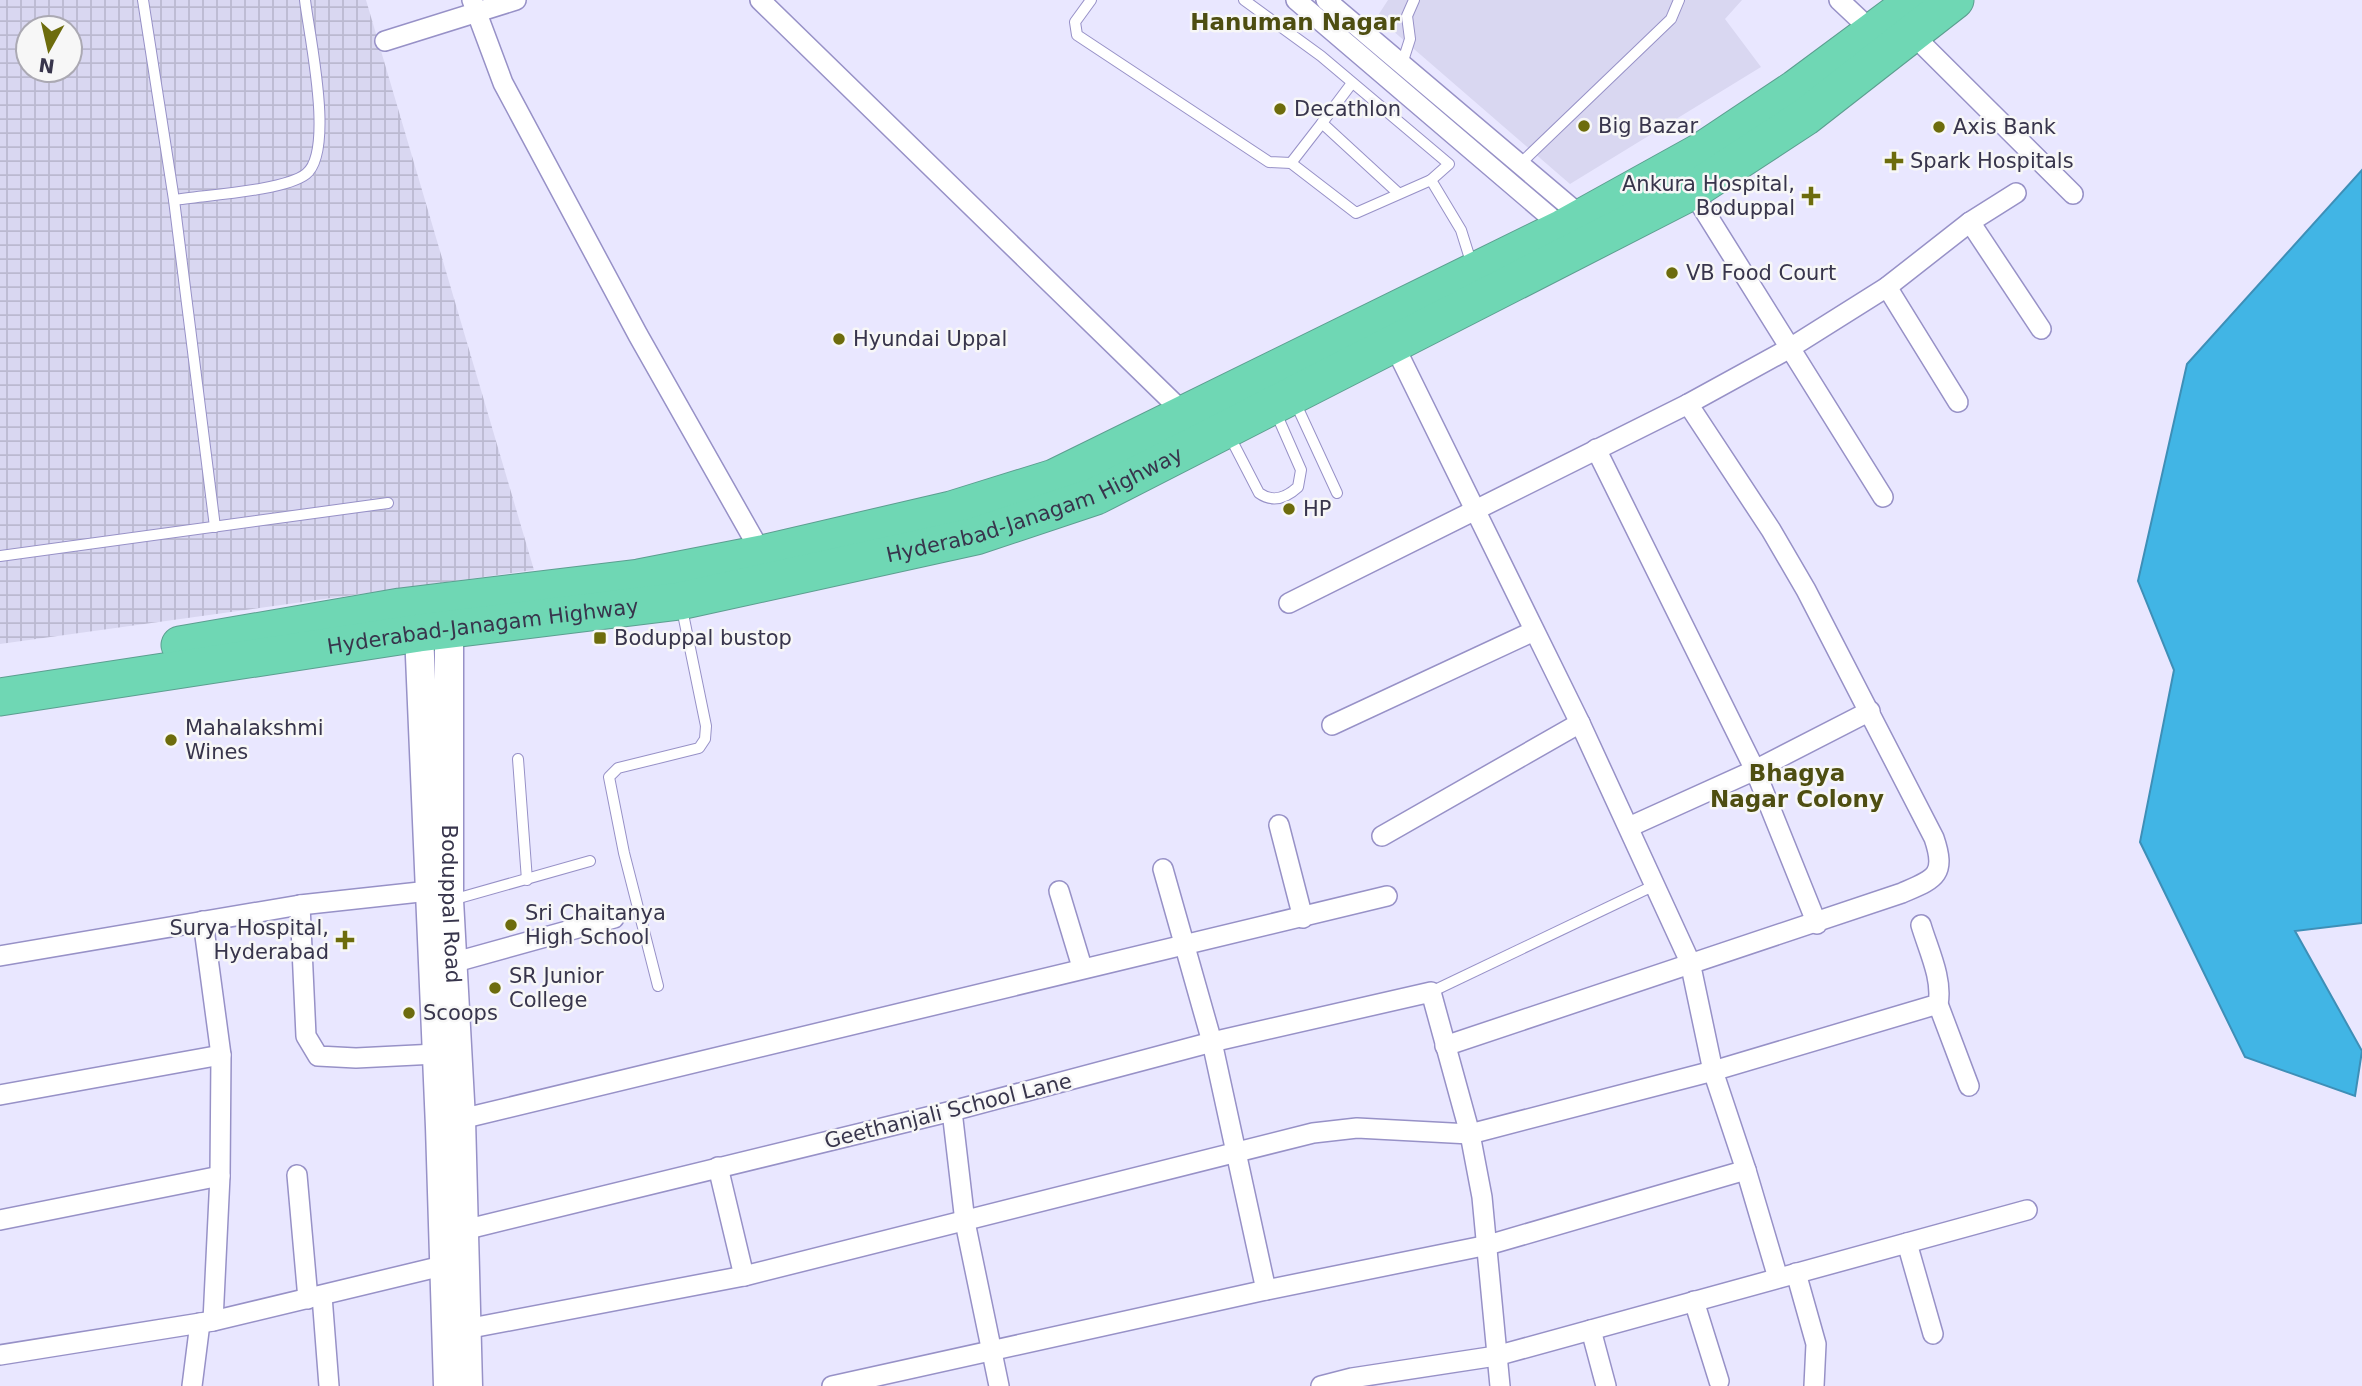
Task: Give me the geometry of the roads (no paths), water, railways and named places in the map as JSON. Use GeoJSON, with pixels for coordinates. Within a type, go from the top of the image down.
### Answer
{"type":"FeatureCollection","features":[{"type":"Feature","properties":{"kind":"highway","name":"Hyderabad-Janagam Highway"},"geometry":{"type":"LineString","coordinates":[[0,697],[434,632],[680,601],[1054,478],[1572,222],[1702,151],[1795,89],[1913,17],[1955,0]]}},
{"type":"Feature","properties":{"kind":"highway","name":"Hyderabad-Janagam Highway"},"geometry":{"type":"LineString","coordinates":[[0,676],[400,607],[639,578],[762,554],[813,557],[976,536],[1096,496],[1692,191],[1805,117],[1869,45]]}},
{"type":"Feature","properties":{"kind":"street"},"geometry":{"type":"LineString","coordinates":[[385,41],[473,6],[516,0]]}},
{"type":"Feature","properties":{"kind":"street"},"geometry":{"type":"LineString","coordinates":[[760,0],[1186,415]]}},
{"type":"Feature","properties":{"kind":"street"},"geometry":{"type":"LineString","coordinates":[[1296,0],[1572,222]]}},
{"type":"Feature","properties":{"kind":"street"},"geometry":{"type":"LineString","coordinates":[[1839,0],[1869,45]]}},
{"type":"Feature","properties":{"kind":"street"},"geometry":{"type":"LineString","coordinates":[[1333,3],[1520,164],[1572,222]]}},
{"type":"Feature","properties":{"kind":"street"},"geometry":{"type":"LineString","coordinates":[[473,6],[503,83],[638,335],[762,554]]}},
{"type":"Feature","properties":{"kind":"street"},"geometry":{"type":"LineString","coordinates":[[1913,17],[2073,194]]}},
{"type":"Feature","properties":{"kind":"street"},"geometry":{"type":"LineString","coordinates":[[1692,191],[1883,497]]}},
{"type":"Feature","properties":{"kind":"street"},"geometry":{"type":"LineString","coordinates":[[1289,603],[1688,404],[1790,348],[1886,287],[1970,222],[2016,193]]}},
{"type":"Feature","properties":{"kind":"street"},"geometry":{"type":"LineString","coordinates":[[1970,222],[2041,329]]}},
{"type":"Feature","properties":{"kind":"street"},"geometry":{"type":"LineString","coordinates":[[1886,287],[1958,402]]}},
{"type":"Feature","properties":{"kind":"street"},"geometry":{"type":"LineString","coordinates":[[1394,345],[1580,723],[1690,962],[1713,1071],[1746,1170],[1816,1344],[1814,1386]]}},
{"type":"Feature","properties":{"kind":"street"},"geometry":{"type":"LineString","coordinates":[[1445,1046],[1690,962],[1816,924],[1912,889],[1932,880],[1939,869],[1941,859],[1934,838],[1870,711],[1771,530],[1688,404]]}},
{"type":"Feature","properties":{"kind":"street"},"geometry":{"type":"LineString","coordinates":[[1596,449],[1755,770],[1816,924]]}},
{"type":"Feature","properties":{"kind":"street"},"geometry":{"type":"LineString","coordinates":[[1332,725],[1534,631]]}},
{"type":"Feature","properties":{"kind":"street","name":"Boduppal Road"},"geometry":{"type":"LineString","coordinates":[[434,632],[439,895],[436,1054],[447,1386]]}},
{"type":"Feature","properties":{"kind":"street"},"geometry":{"type":"LineString","coordinates":[[1629,827],[1755,770],[1870,711]]}},
{"type":"Feature","properties":{"kind":"street"},"geometry":{"type":"LineString","coordinates":[[1382,836],[1580,723]]}},
{"type":"Feature","properties":{"kind":"street"},"geometry":{"type":"LineString","coordinates":[[1279,825],[1303,918]]}},
{"type":"Feature","properties":{"kind":"street"},"geometry":{"type":"LineString","coordinates":[[1163,869],[1212,1042],[1266,1290]]}},
{"type":"Feature","properties":{"kind":"street"},"geometry":{"type":"LineString","coordinates":[[1059,891],[1082,967]]}},
{"type":"Feature","properties":{"kind":"street"},"geometry":{"type":"LineString","coordinates":[[0,956],[300,905],[439,895]]}},
{"type":"Feature","properties":{"kind":"street","name":"Boduppal Road"},"geometry":{"type":"LineString","coordinates":[[439,895],[452,963],[461,1119],[468,1386]]}},
{"type":"Feature","properties":{"kind":"street"},"geometry":{"type":"LineString","coordinates":[[461,1119],[1082,967],[1303,918],[1387,896]]}},
{"type":"Feature","properties":{"kind":"street"},"geometry":{"type":"LineString","coordinates":[[300,905],[306,1036],[318,1056],[356,1058],[436,1054]]}},
{"type":"Feature","properties":{"kind":"street"},"geometry":{"type":"LineString","coordinates":[[452,963],[614,918]]}},
{"type":"Feature","properties":{"kind":"street"},"geometry":{"type":"LineString","coordinates":[[192,1386],[207,1322],[220,1176],[221,1055],[203,921]]}},
{"type":"Feature","properties":{"kind":"street"},"geometry":{"type":"LineString","coordinates":[[1921,925],[1936,972],[1940,993],[1938,1004],[1969,1086]]}},
{"type":"Feature","properties":{"kind":"street"},"geometry":{"type":"LineString","coordinates":[[1431,992],[1470,1134],[1488,1245],[1500,1386]]}},
{"type":"Feature","properties":{"kind":"street","name":"Geethanjali School Lane"},"geometry":{"type":"LineString","coordinates":[[464,1230],[952,1111],[1212,1042],[1431,992]]}},
{"type":"Feature","properties":{"kind":"street"},"geometry":{"type":"LineString","coordinates":[[466,1328],[744,1276],[1313,1133],[1357,1128],[1470,1134],[1713,1071],[1938,1004]]}},
{"type":"Feature","properties":{"kind":"street"},"geometry":{"type":"LineString","coordinates":[[0,1095],[221,1055]]}},
{"type":"Feature","properties":{"kind":"street"},"geometry":{"type":"LineString","coordinates":[[952,1111],[965,1222],[999,1386]]}},
{"type":"Feature","properties":{"kind":"street"},"geometry":{"type":"LineString","coordinates":[[718,1167],[744,1276]]}},
{"type":"Feature","properties":{"kind":"street"},"geometry":{"type":"LineString","coordinates":[[832,1386],[991,1348],[1488,1245],[1746,1170]]}},
{"type":"Feature","properties":{"kind":"street"},"geometry":{"type":"LineString","coordinates":[[297,1175],[329,1386]]}},
{"type":"Feature","properties":{"kind":"street"},"geometry":{"type":"LineString","coordinates":[[0,1220],[220,1176]]}},
{"type":"Feature","properties":{"kind":"street"},"geometry":{"type":"LineString","coordinates":[[1321,1386],[1352,1378],[1496,1356],[2027,1210]]}},
{"type":"Feature","properties":{"kind":"street"},"geometry":{"type":"LineString","coordinates":[[1907,1243],[1933,1334]]}},
{"type":"Feature","properties":{"kind":"street"},"geometry":{"type":"LineString","coordinates":[[0,1355],[207,1322],[442,1266]]}},
{"type":"Feature","properties":{"kind":"street"},"geometry":{"type":"LineString","coordinates":[[1694,1301],[1719,1381]]}},
{"type":"Feature","properties":{"kind":"street"},"geometry":{"type":"LineString","coordinates":[[1591,1330],[1606,1386]]}},
{"type":"Feature","properties":{"kind":"lane"},"geometry":{"type":"LineString","coordinates":[[143,0],[174,200],[215,527]]}},
{"type":"Feature","properties":{"kind":"lane"},"geometry":{"type":"LineString","coordinates":[[174,200],[286,184],[308,173],[316,156],[322,123],[305,0]]}},
{"type":"Feature","properties":{"kind":"lane"},"geometry":{"type":"LineString","coordinates":[[1091,0],[1075,22],[1077,35],[1269,162],[1291,163],[1356,213],[1397,192],[1431,180],[1450,164],[1321,56],[1244,0]]}},
{"type":"Feature","properties":{"kind":"lane"},"geometry":{"type":"LineString","coordinates":[[1402,64],[1410,39],[1407,16],[1415,0]]}},
{"type":"Feature","properties":{"kind":"lane"},"geometry":{"type":"LineString","coordinates":[[1520,164],[1671,19],[1679,0]]}},
{"type":"Feature","properties":{"kind":"lane"},"geometry":{"type":"LineString","coordinates":[[1291,163],[1352,83]]}},
{"type":"Feature","properties":{"kind":"lane"},"geometry":{"type":"LineString","coordinates":[[1322,123],[1397,192]]}},
{"type":"Feature","properties":{"kind":"lane"},"geometry":{"type":"LineString","coordinates":[[1431,180],[1461,230],[1475,272]]}},
{"type":"Feature","properties":{"kind":"lane"},"geometry":{"type":"LineString","coordinates":[[1226,430],[1259,493],[1274,499],[1284,497],[1298,487],[1301,470],[1282,401]]}},
{"type":"Feature","properties":{"kind":"lane"},"geometry":{"type":"LineString","coordinates":[[1282,401],[1337,493]]}},
{"type":"Feature","properties":{"kind":"lane"},"geometry":{"type":"LineString","coordinates":[[0,556],[387,503]]}},
{"type":"Feature","properties":{"kind":"lane"},"geometry":{"type":"LineString","coordinates":[[658,986],[624,853],[609,777],[618,768],[699,748],[705,739],[706,726],[680,601]]}},
{"type":"Feature","properties":{"kind":"lane"},"geometry":{"type":"LineString","coordinates":[[518,759],[527,880]]}},
{"type":"Feature","properties":{"kind":"lane"},"geometry":{"type":"LineString","coordinates":[[439,895],[527,880],[590,861]]}},
{"type":"Feature","properties":{"kind":"lane"},"geometry":{"type":"LineString","coordinates":[[1431,992],[1655,885]]}},
{"type":"Feature","properties":{"kind":"water"},"geometry":{"type":"Polygon","coordinates":[[[2362,170],[2362,923],[2295,931],[2362,1051],[2355,1096],[2245,1057],[2140,842],[2174,670],[2138,581],[2187,364],[2362,170]]]}},
{"type":"Feature","properties":{"kind":"place","name":"Decathlon"},"geometry":{"type":"Point","coordinates":[1280,109]}},
{"type":"Feature","properties":{"kind":"place","name":"Big Bazar"},"geometry":{"type":"Point","coordinates":[1584,126]}},
{"type":"Feature","properties":{"kind":"place","name":"Axis Bank"},"geometry":{"type":"Point","coordinates":[1939,127]}},
{"type":"Feature","properties":{"kind":"place","name":"Spark Hospitals"},"geometry":{"type":"Point","coordinates":[1894,161]}},
{"type":"Feature","properties":{"kind":"place","name":"Ankura Hospital, Boduppal"},"geometry":{"type":"Point","coordinates":[1811,196]}},
{"type":"Feature","properties":{"kind":"place","name":"VB Food Court"},"geometry":{"type":"Point","coordinates":[1672,273]}},
{"type":"Feature","properties":{"kind":"place","name":"Hyundai Uppal"},"geometry":{"type":"Point","coordinates":[839,339]}},
{"type":"Feature","properties":{"kind":"place","name":"HP"},"geometry":{"type":"Point","coordinates":[1289,509]}},
{"type":"Feature","properties":{"kind":"place","name":"Boduppal bustop"},"geometry":{"type":"Point","coordinates":[600,638]}},
{"type":"Feature","properties":{"kind":"place","name":"Mahalakshmi Wines"},"geometry":{"type":"Point","coordinates":[171,740]}},
{"type":"Feature","properties":{"kind":"place","name":"Sri Chaitanya High School"},"geometry":{"type":"Point","coordinates":[511,925]}},
{"type":"Feature","properties":{"kind":"place","name":"Surya Hospital, Hyderabad"},"geometry":{"type":"Point","coordinates":[345,940]}},
{"type":"Feature","properties":{"kind":"place","name":"SR Junior College"},"geometry":{"type":"Point","coordinates":[495,988]}},
{"type":"Feature","properties":{"kind":"place","name":"Scoops"},"geometry":{"type":"Point","coordinates":[409,1013]}},
{"type":"Feature","properties":{"kind":"district","name":"Hanuman Nagar"},"geometry":{"type":"Point","coordinates":[1295,22]}},
{"type":"Feature","properties":{"kind":"district","name":"Bhagya Nagar Colony"},"geometry":{"type":"Point","coordinates":[1797,786]}}]}
